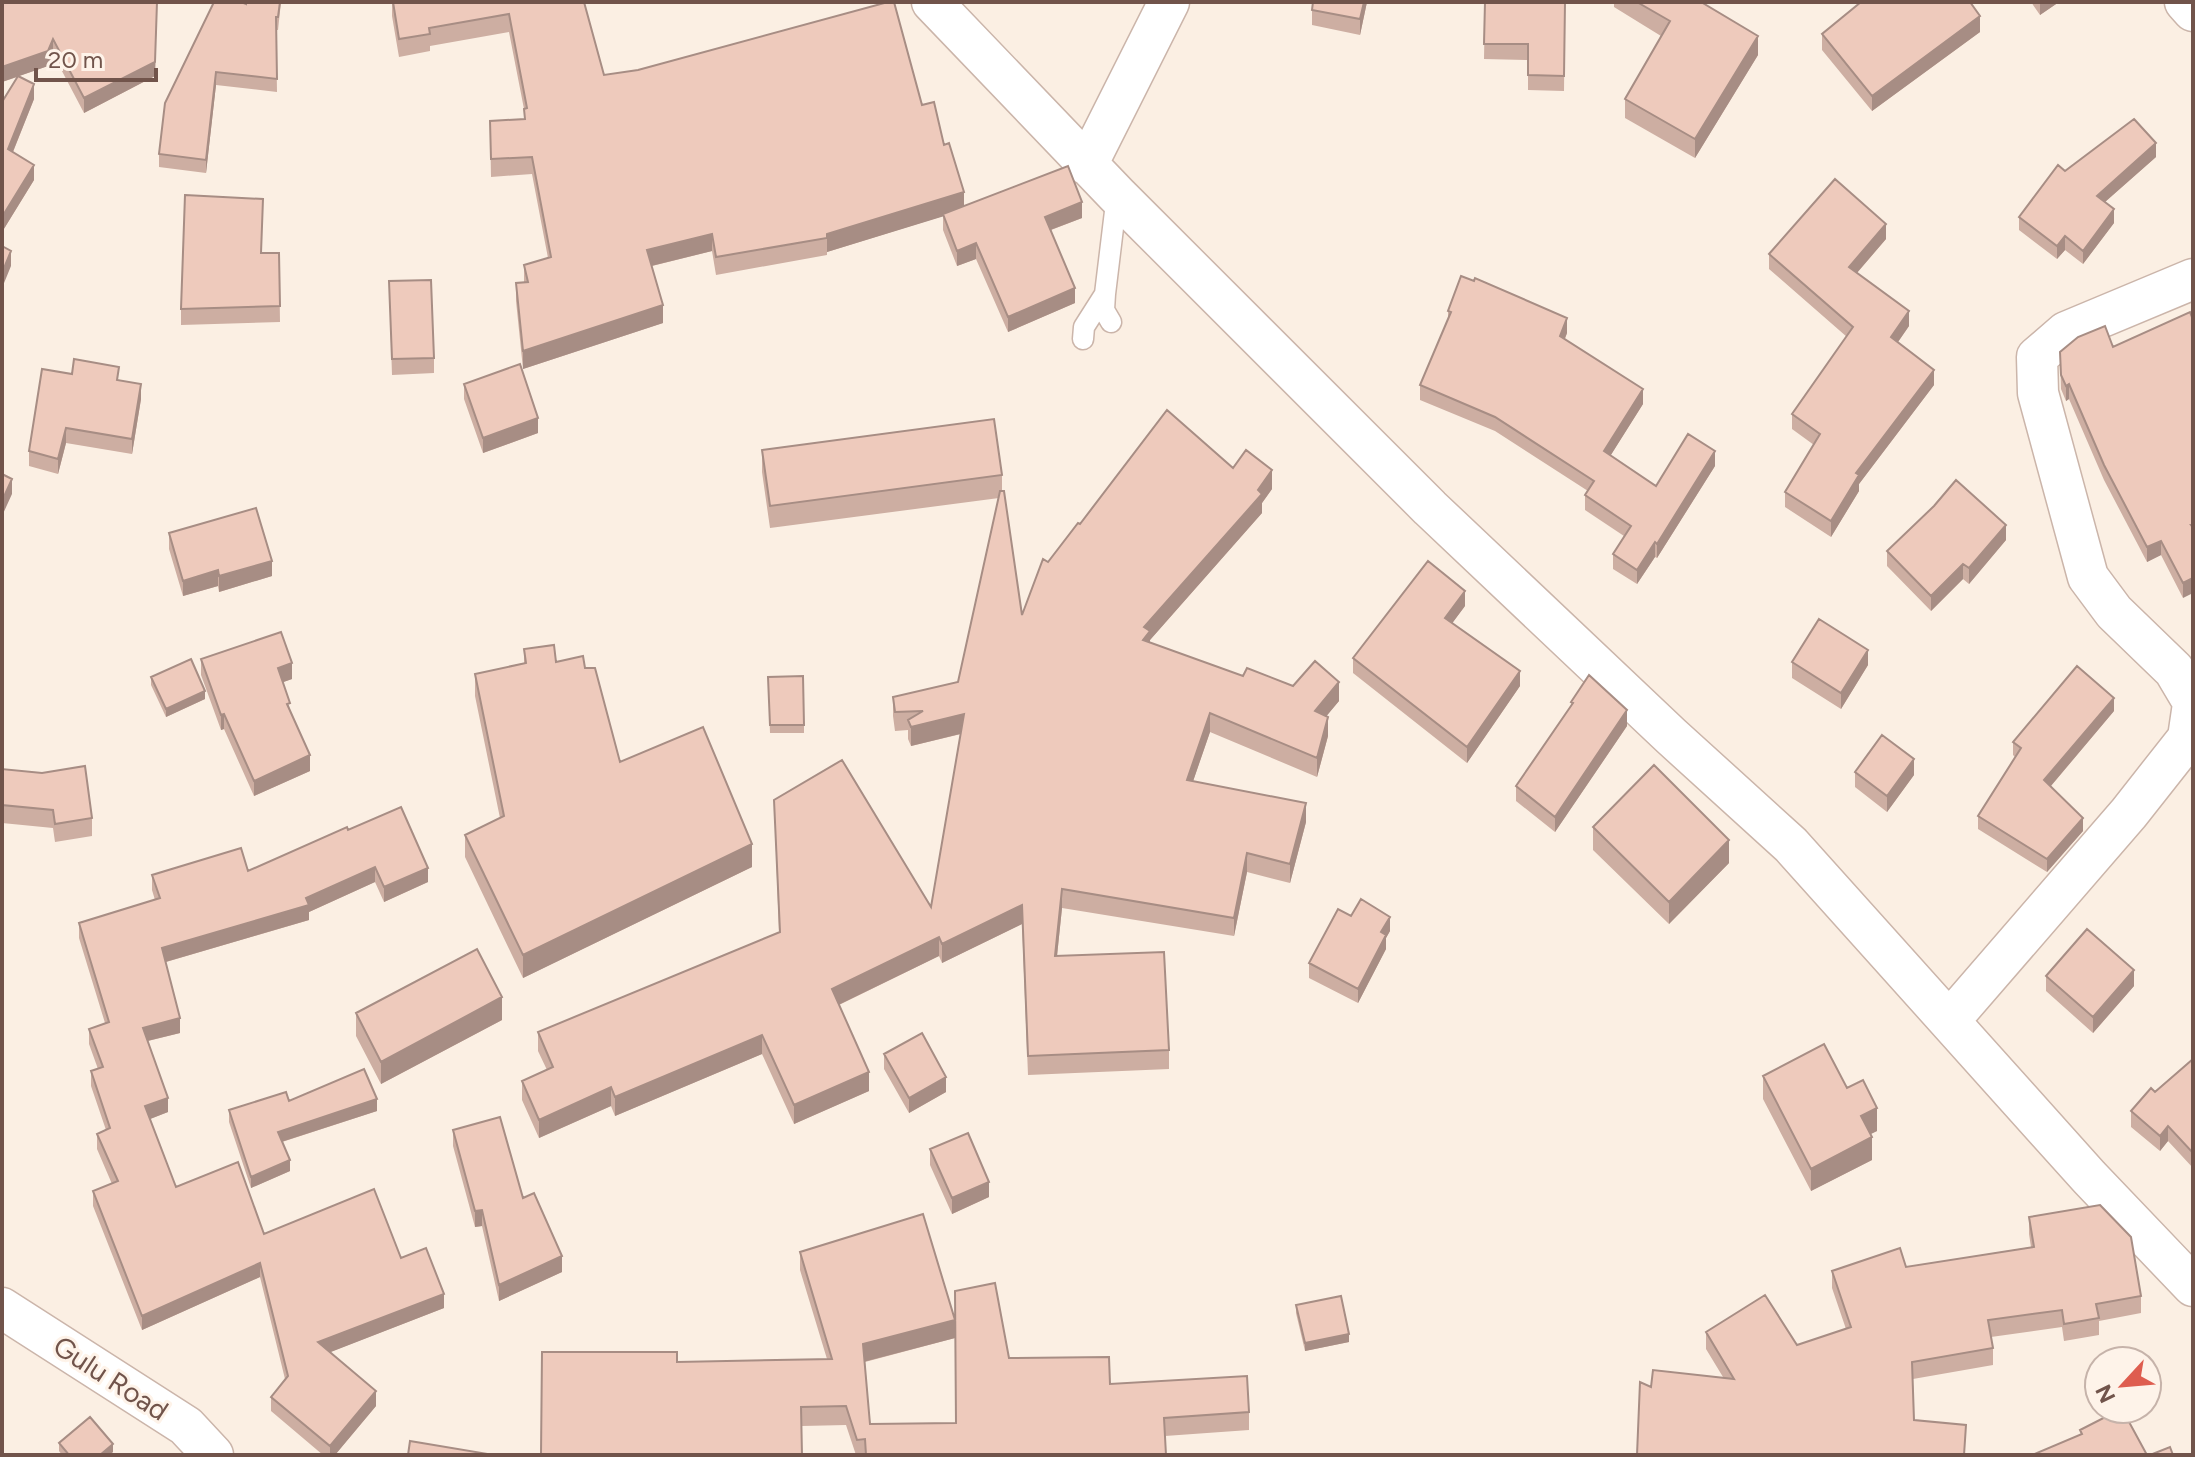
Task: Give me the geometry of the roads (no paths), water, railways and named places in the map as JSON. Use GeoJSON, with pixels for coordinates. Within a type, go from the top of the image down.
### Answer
{"type":"FeatureCollection","features":[{"type":"Feature","properties":{"kind":"street"},"geometry":{"type":"LineString","coordinates":[[932,2],[1087,165],[1430,508],[1791,845],[2089,1177],[2193,1286]]}},
{"type":"Feature","properties":{"kind":"street"},"geometry":{"type":"LineString","coordinates":[[1087,165],[1169,2]]}},
{"type":"Feature","properties":{"kind":"street"},"geometry":{"type":"LineString","coordinates":[[2185,2],[2193,11]]}},
{"type":"Feature","properties":{"kind":"street"},"geometry":{"type":"LineString","coordinates":[[1949,1021],[2129,813],[2192,721],[2174,670],[2114,612],[2088,577],[2038,393],[2037,357],[2066,332],[2193,279]]}},
{"type":"Feature","properties":{"kind":"street","name":"Gulu Road"},"geometry":{"type":"LineString","coordinates":[[2,1308],[186,1426],[213,1455]]}},
{"type":"Feature","properties":{"kind":"lane"},"geometry":{"type":"LineString","coordinates":[[1111,322],[1104,310],[1117,195]]}},
{"type":"Feature","properties":{"kind":"lane"},"geometry":{"type":"LineString","coordinates":[[1083,339],[1084,327],[1105,294]]}}]}
